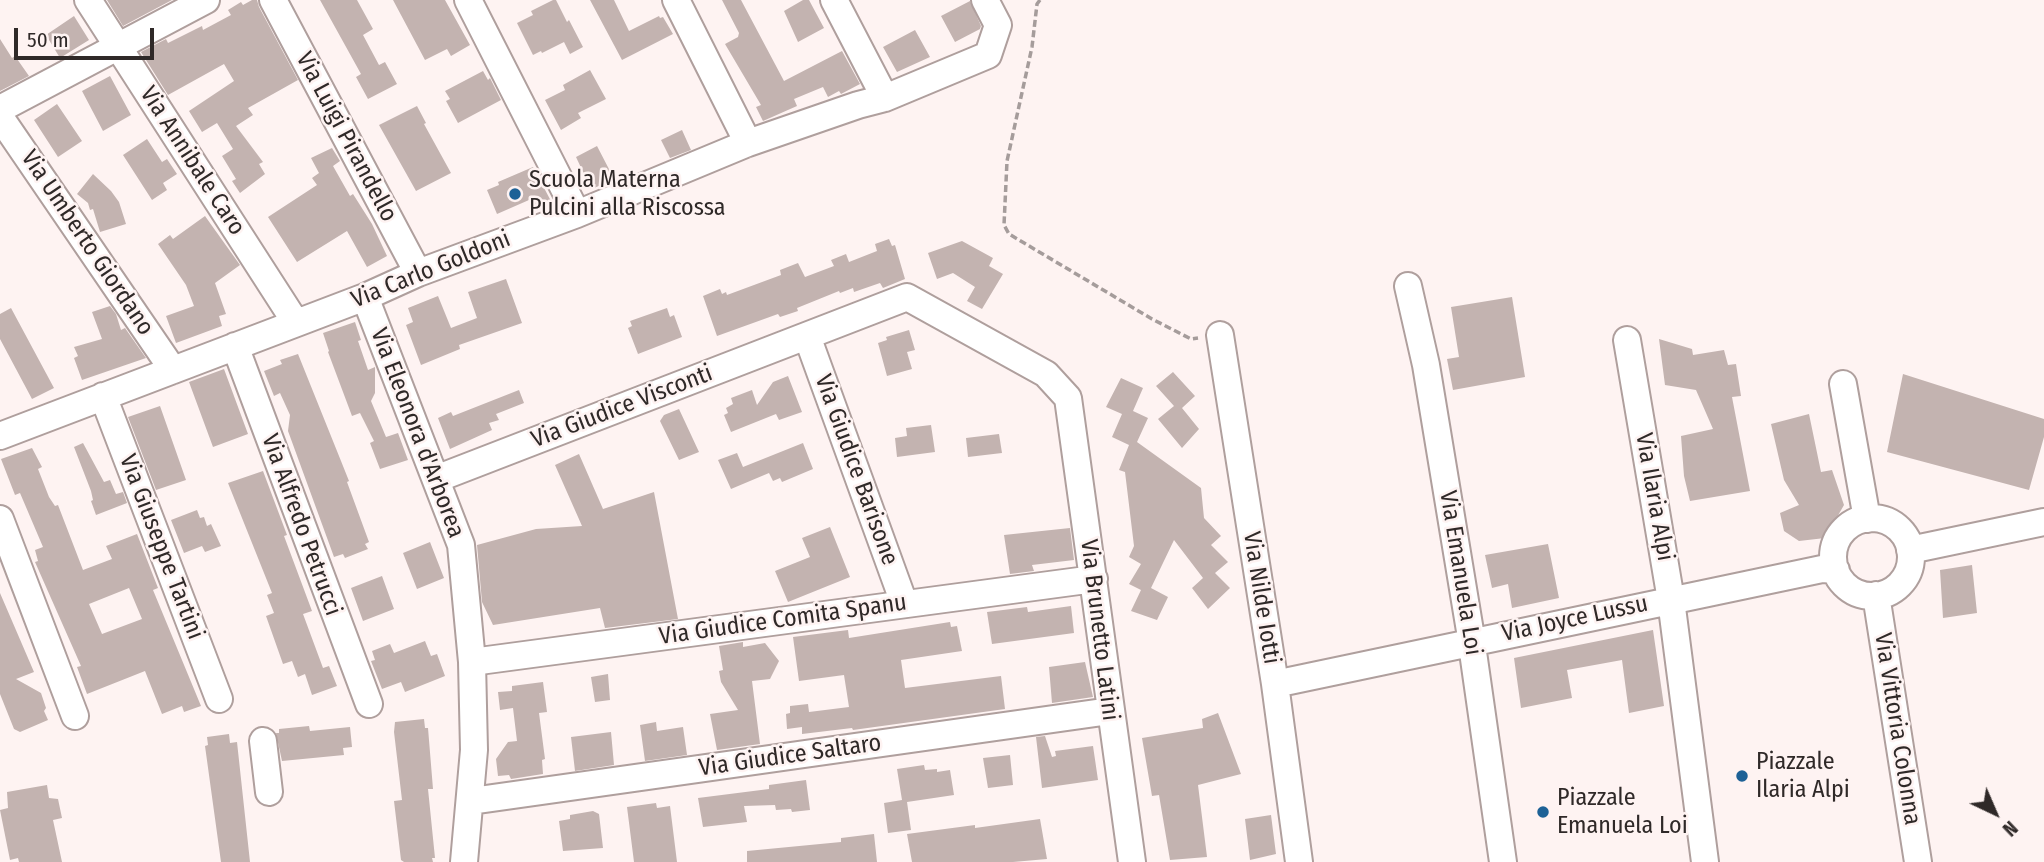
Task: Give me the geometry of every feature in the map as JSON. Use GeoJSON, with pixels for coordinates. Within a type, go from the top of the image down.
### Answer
{"type":"FeatureCollection","features":[{"type":"Feature","properties":{"kind":"street","name":"Via Annibale Caro"},"geometry":{"type":"LineString","coordinates":[[88,0],[296,323]]}},
{"type":"Feature","properties":{"kind":"street"},"geometry":{"type":"LineString","coordinates":[[0,109],[206,0]]}},
{"type":"Feature","properties":{"kind":"street","name":"Via Luigi Pirandello"},"geometry":{"type":"LineString","coordinates":[[272,0],[418,273]]}},
{"type":"Feature","properties":{"kind":"street"},"geometry":{"type":"LineString","coordinates":[[468,0],[577,214]]}},
{"type":"Feature","properties":{"kind":"street"},"geometry":{"type":"LineString","coordinates":[[676,0],[748,144]]}},
{"type":"Feature","properties":{"kind":"street"},"geometry":{"type":"LineString","coordinates":[[834,0],[885,98]]}},
{"type":"Feature","properties":{"kind":"street","name":"Via Carlo Goldoni"},"geometry":{"type":"LineString","coordinates":[[3,427],[103,396],[365,298],[418,273],[577,214],[748,144],[885,98],[988,55],[998,25],[985,0]]}},
{"type":"Feature","properties":{"kind":"street","name":"Via Umberto Giordano"},"geometry":{"type":"LineString","coordinates":[[0,117],[173,370]]}},
{"type":"Feature","properties":{"kind":"street","name":"Via Emanuela Loi"},"geometry":{"type":"LineString","coordinates":[[1408,286],[1426,365],[1472,641],[1503,862]]}},
{"type":"Feature","properties":{"kind":"street","name":"Via Giudice Visconti"},"geometry":{"type":"LineString","coordinates":[[436,479],[907,297],[1046,374],[1068,398]]}},
{"type":"Feature","properties":{"kind":"street","name":"Via Eleonora d'Arborea"},"geometry":{"type":"LineString","coordinates":[[365,298],[461,545],[472,662],[474,750],[464,862]]}},
{"type":"Feature","properties":{"kind":"street","name":"Via Nilde Iotti"},"geometry":{"type":"LineString","coordinates":[[1220,335],[1275,684],[1298,862]]}},
{"type":"Feature","properties":{"kind":"street","name":"Via Giudice Barisone"},"geometry":{"type":"LineString","coordinates":[[807,336],[904,603]]}},
{"type":"Feature","properties":{"kind":"street","name":"Via Ilaria Alpi"},"geometry":{"type":"LineString","coordinates":[[1627,340],[1671,600],[1705,862]]}},
{"type":"Feature","properties":{"kind":"street","name":"Via Alfredo Petrucci"},"geometry":{"type":"LineString","coordinates":[[235,346],[369,704]]}},
{"type":"Feature","properties":{"kind":"street"},"geometry":{"type":"LineString","coordinates":[[1843,384],[1867,519]]}},
{"type":"Feature","properties":{"kind":"street","name":"Via Giuseppe Tartini"},"geometry":{"type":"LineString","coordinates":[[103,396],[219,699]]}},
{"type":"Feature","properties":{"kind":"street","name":"Via Brunetto Latini"},"geometry":{"type":"LineString","coordinates":[[1068,398],[1132,862]]}},
{"type":"Feature","properties":{"kind":"street"},"geometry":{"type":"LineString","coordinates":[[1875,518],[1892,523],[1904,535],[1910,550],[1911,563],[1904,579],[1897,587],[1876,595],[1857,592],[1847,586],[1836,570],[1834,550],[1841,535],[1856,522],[1867,519],[1875,518]]}},
{"type":"Feature","properties":{"kind":"street"},"geometry":{"type":"LineString","coordinates":[[0,519],[75,716]]}},
{"type":"Feature","properties":{"kind":"street"},"geometry":{"type":"LineString","coordinates":[[1910,550],[2044,522]]}},
{"type":"Feature","properties":{"kind":"street","name":"Via Joyce Lussu"},"geometry":{"type":"LineString","coordinates":[[1275,684],[1822,569],[1836,570]]}},
{"type":"Feature","properties":{"kind":"street","name":"Via Giudice Comita Spanu"},"geometry":{"type":"LineString","coordinates":[[472,662],[1094,579]]}},
{"type":"Feature","properties":{"kind":"street","name":"Via Vittoria Colonna"},"geometry":{"type":"LineString","coordinates":[[1876,595],[1918,862]]}},
{"type":"Feature","properties":{"kind":"street","name":"Via Giudice Saltaro"},"geometry":{"type":"LineString","coordinates":[[471,801],[1110,711]]}},
{"type":"Feature","properties":{"kind":"street"},"geometry":{"type":"LineString","coordinates":[[263,741],[269,792]]}},
{"type":"Feature","properties":{"kind":"path"},"geometry":{"type":"LineString","coordinates":[[1040,0],[1037,4],[1032,47],[1007,161],[1004,225],[1009,234],[1152,319],[1191,339],[1220,335]]}},
{"type":"Feature","properties":{"kind":"building"},"geometry":{"type":"Polygon","coordinates":[[[107,0],[172,0],[123,26],[107,0]]]}},
{"type":"Feature","properties":{"kind":"building"},"geometry":{"type":"Polygon","coordinates":[[[257,0],[298,80],[248,108],[253,115],[236,126],[263,162],[259,164],[265,174],[240,193],[232,181],[236,179],[222,156],[233,149],[217,123],[202,132],[189,111],[234,81],[224,64],[168,95],[141,52],[166,39],[168,43],[202,26],[203,30],[231,15],[228,10],[241,2],[243,5],[257,0]]]}},
{"type":"Feature","properties":{"kind":"building"},"geometry":{"type":"Polygon","coordinates":[[[320,0],[357,0],[373,29],[363,35],[379,65],[385,62],[397,84],[368,99],[356,77],[361,74],[320,0]]]}},
{"type":"Feature","properties":{"kind":"building"},"geometry":{"type":"Polygon","coordinates":[[[393,0],[445,0],[470,45],[451,56],[447,49],[425,60],[393,0]]]}},
{"type":"Feature","properties":{"kind":"building"},"geometry":{"type":"Polygon","coordinates":[[[556,0],[567,22],[569,20],[583,47],[570,54],[564,42],[533,55],[517,23],[533,15],[531,11],[556,0]]]}},
{"type":"Feature","properties":{"kind":"building"},"geometry":{"type":"Polygon","coordinates":[[[590,0],[614,0],[629,31],[659,16],[663,17],[673,34],[622,60],[590,0]]]}},
{"type":"Feature","properties":{"kind":"building"},"geometry":{"type":"Polygon","coordinates":[[[722,0],[741,0],[784,81],[842,51],[860,84],[841,94],[839,91],[828,97],[823,87],[794,99],[797,106],[763,121],[756,107],[761,105],[725,44],[738,37],[739,33],[722,0]]]}},
{"type":"Feature","properties":{"kind":"building"},"geometry":{"type":"Polygon","coordinates":[[[803,0],[809,0],[824,28],[798,42],[784,11],[803,0]]]}},
{"type":"Feature","properties":{"kind":"building"},"geometry":{"type":"Polygon","coordinates":[[[970,1],[980,29],[955,42],[941,16],[970,1]]]}},
{"type":"Feature","properties":{"kind":"building"},"geometry":{"type":"Polygon","coordinates":[[[74,16],[89,40],[60,58],[46,35],[74,16]]]}},
{"type":"Feature","properties":{"kind":"building"},"geometry":{"type":"Polygon","coordinates":[[[915,30],[930,57],[897,72],[883,47],[915,30]]]}},
{"type":"Feature","properties":{"kind":"building"},"geometry":{"type":"Polygon","coordinates":[[[0,39],[12,58],[15,56],[29,76],[0,91],[0,39]]]}},
{"type":"Feature","properties":{"kind":"building"},"geometry":{"type":"Polygon","coordinates":[[[590,70],[606,99],[578,113],[581,118],[561,130],[545,100],[565,90],[563,85],[590,70]]]}},
{"type":"Feature","properties":{"kind":"building"},"geometry":{"type":"Polygon","coordinates":[[[483,71],[488,80],[490,78],[501,100],[458,123],[446,101],[450,99],[445,91],[483,71]]]}},
{"type":"Feature","properties":{"kind":"building"},"geometry":{"type":"Polygon","coordinates":[[[110,76],[131,115],[103,131],[82,91],[110,76]]]}},
{"type":"Feature","properties":{"kind":"building"},"geometry":{"type":"Polygon","coordinates":[[[57,104],[82,141],[58,157],[34,120],[57,104]]]}},
{"type":"Feature","properties":{"kind":"building"},"geometry":{"type":"Polygon","coordinates":[[[417,106],[451,173],[416,191],[379,125],[417,106]]]}},
{"type":"Feature","properties":{"kind":"building"},"geometry":{"type":"Polygon","coordinates":[[[682,130],[691,150],[670,158],[661,140],[682,130]]]}},
{"type":"Feature","properties":{"kind":"building"},"geometry":{"type":"Polygon","coordinates":[[[147,139],[162,162],[167,159],[177,174],[163,183],[167,190],[152,200],[123,155],[147,139]]]}},
{"type":"Feature","properties":{"kind":"building"},"geometry":{"type":"Polygon","coordinates":[[[597,146],[611,173],[608,175],[612,181],[591,189],[576,157],[597,146]]]}},
{"type":"Feature","properties":{"kind":"building"},"geometry":{"type":"Polygon","coordinates":[[[332,148],[340,161],[333,166],[350,196],[353,194],[372,224],[387,256],[367,267],[347,231],[297,262],[268,217],[317,185],[312,178],[319,173],[311,158],[332,148]]]}},
{"type":"Feature","properties":{"kind":"building"},"geometry":{"type":"Polygon","coordinates":[[[533,167],[552,203],[534,212],[529,200],[497,214],[487,190],[499,185],[498,182],[533,167]]]}},
{"type":"Feature","properties":{"kind":"building"},"geometry":{"type":"Polygon","coordinates":[[[93,174],[119,202],[126,224],[100,232],[93,209],[90,210],[88,203],[77,194],[93,174]]]}},
{"type":"Feature","properties":{"kind":"building"},"geometry":{"type":"Polygon","coordinates":[[[205,216],[240,265],[215,283],[226,314],[219,316],[222,326],[176,343],[166,316],[194,306],[186,285],[158,244],[170,235],[173,239],[205,216]]]}},
{"type":"Feature","properties":{"kind":"building"},"geometry":{"type":"Polygon","coordinates":[[[889,239],[892,246],[895,245],[905,279],[883,288],[880,283],[854,292],[853,288],[840,293],[839,291],[797,308],[798,311],[780,317],[778,314],[717,336],[703,296],[720,289],[722,294],[726,292],[727,295],[781,275],[780,270],[798,263],[805,277],[834,266],[831,260],[846,254],[849,262],[877,251],[875,244],[889,239]]]}},
{"type":"Feature","properties":{"kind":"building"},"geometry":{"type":"Polygon","coordinates":[[[962,241],[993,258],[989,266],[1003,274],[982,309],[967,301],[975,287],[953,273],[937,279],[928,253],[962,241]]]}},
{"type":"Feature","properties":{"kind":"building"},"geometry":{"type":"Polygon","coordinates":[[[506,279],[522,323],[459,345],[460,349],[421,365],[406,325],[413,322],[408,308],[438,296],[451,328],[477,318],[468,292],[506,279]]]}},
{"type":"Feature","properties":{"kind":"building"},"geometry":{"type":"Polygon","coordinates":[[[1512,297],[1525,377],[1453,390],[1447,359],[1459,357],[1451,307],[1512,297]]]}},
{"type":"Feature","properties":{"kind":"building"},"geometry":{"type":"Polygon","coordinates":[[[110,306],[116,314],[121,330],[125,328],[146,358],[82,380],[74,358],[78,356],[74,347],[102,339],[92,312],[110,306]]]}},
{"type":"Feature","properties":{"kind":"building"},"geometry":{"type":"Polygon","coordinates":[[[11,308],[54,388],[32,399],[0,339],[0,314],[11,308]]]}},
{"type":"Feature","properties":{"kind":"building"},"geometry":{"type":"Polygon","coordinates":[[[667,308],[670,317],[674,315],[682,337],[638,354],[628,328],[632,326],[630,321],[667,308]]]}},
{"type":"Feature","properties":{"kind":"building"},"geometry":{"type":"Polygon","coordinates":[[[355,322],[368,370],[375,367],[375,393],[371,401],[386,437],[398,433],[408,460],[380,469],[370,443],[374,441],[360,413],[352,416],[323,333],[355,322]]]}},
{"type":"Feature","properties":{"kind":"building"},"geometry":{"type":"Polygon","coordinates":[[[909,330],[915,350],[907,352],[912,369],[887,376],[878,343],[887,340],[886,337],[909,330]]]}},
{"type":"Feature","properties":{"kind":"building"},"geometry":{"type":"Polygon","coordinates":[[[1659,339],[1692,349],[1693,355],[1724,350],[1728,365],[1736,364],[1741,396],[1732,397],[1750,491],[1690,501],[1684,476],[1681,436],[1713,429],[1696,390],[1665,385],[1659,339]]]}},
{"type":"Feature","properties":{"kind":"building"},"geometry":{"type":"Polygon","coordinates":[[[298,354],[349,481],[347,482],[369,542],[365,544],[368,549],[345,558],[343,554],[334,557],[288,431],[290,415],[280,393],[274,396],[264,371],[282,364],[280,360],[298,354]]]}},
{"type":"Feature","properties":{"kind":"building"},"geometry":{"type":"Polygon","coordinates":[[[224,369],[248,434],[213,447],[189,382],[224,369]]]}},
{"type":"Feature","properties":{"kind":"building"},"geometry":{"type":"Polygon","coordinates":[[[1173,372],[1195,396],[1182,408],[1199,429],[1182,448],[1158,419],[1174,406],[1156,386],[1173,372]]]}},
{"type":"Feature","properties":{"kind":"building"},"geometry":{"type":"Polygon","coordinates":[[[1903,374],[2044,419],[2044,437],[2029,490],[1887,452],[1903,374]]]}},
{"type":"Feature","properties":{"kind":"building"},"geometry":{"type":"Polygon","coordinates":[[[788,376],[802,412],[779,420],[776,414],[731,432],[724,415],[728,413],[726,408],[733,404],[731,398],[752,390],[757,405],[773,382],[788,376]]]}},
{"type":"Feature","properties":{"kind":"building"},"geometry":{"type":"Polygon","coordinates":[[[1121,378],[1143,388],[1133,411],[1148,418],[1137,442],[1201,488],[1204,518],[1221,536],[1211,545],[1228,562],[1215,573],[1230,588],[1208,609],[1192,588],[1203,578],[1174,540],[1151,588],[1168,597],[1157,620],[1131,611],[1141,590],[1129,584],[1141,564],[1129,557],[1134,546],[1125,472],[1119,470],[1129,445],[1112,437],[1122,414],[1106,407],[1121,378]]]}},
{"type":"Feature","properties":{"kind":"building"},"geometry":{"type":"Polygon","coordinates":[[[519,390],[524,403],[496,414],[499,420],[489,423],[492,430],[450,449],[438,418],[451,412],[453,416],[519,390]]]}},
{"type":"Feature","properties":{"kind":"building"},"geometry":{"type":"Polygon","coordinates":[[[160,406],[186,480],[156,490],[128,417],[160,406]]]}},
{"type":"Feature","properties":{"kind":"building"},"geometry":{"type":"Polygon","coordinates":[[[679,409],[699,452],[679,460],[660,421],[664,415],[679,409]]]}},
{"type":"Feature","properties":{"kind":"building"},"geometry":{"type":"Polygon","coordinates":[[[1809,414],[1821,472],[1832,470],[1844,505],[1825,538],[1799,541],[1784,531],[1780,513],[1799,505],[1784,480],[1771,424],[1809,414]]]}},
{"type":"Feature","properties":{"kind":"building"},"geometry":{"type":"Polygon","coordinates":[[[931,425],[935,452],[897,457],[895,438],[907,436],[906,428],[931,425]]]}},
{"type":"Feature","properties":{"kind":"building"},"geometry":{"type":"Polygon","coordinates":[[[999,434],[1002,453],[968,457],[966,438],[999,434]]]}},
{"type":"Feature","properties":{"kind":"building"},"geometry":{"type":"Polygon","coordinates":[[[83,443],[104,482],[110,480],[116,494],[123,492],[127,503],[96,515],[91,491],[74,447],[83,443]]]}},
{"type":"Feature","properties":{"kind":"building"},"geometry":{"type":"Polygon","coordinates":[[[803,443],[813,469],[782,482],[780,478],[773,481],[769,473],[731,489],[718,460],[737,453],[743,467],[803,443]]]}},
{"type":"Feature","properties":{"kind":"building"},"geometry":{"type":"Polygon","coordinates":[[[32,448],[42,467],[38,469],[49,497],[55,506],[58,505],[83,570],[112,559],[106,546],[137,534],[158,588],[153,590],[201,706],[184,712],[182,706],[162,714],[145,671],[87,694],[77,667],[81,666],[35,562],[38,561],[35,550],[43,547],[20,493],[15,495],[1,459],[32,448]],[[129,588],[89,604],[102,634],[142,619],[129,588]]]}},
{"type":"Feature","properties":{"kind":"building"},"geometry":{"type":"Polygon","coordinates":[[[579,454],[603,509],[654,492],[678,619],[605,628],[600,608],[493,625],[482,602],[477,545],[536,529],[582,526],[555,465],[579,454]]]}},
{"type":"Feature","properties":{"kind":"building"},"geometry":{"type":"Polygon","coordinates":[[[263,471],[312,611],[303,614],[323,668],[329,666],[337,686],[312,695],[305,674],[298,677],[292,661],[283,664],[266,616],[274,613],[267,595],[272,593],[228,483],[263,471]]]}},
{"type":"Feature","properties":{"kind":"building"},"geometry":{"type":"Polygon","coordinates":[[[197,510],[200,518],[204,517],[207,526],[211,524],[221,546],[205,552],[202,546],[184,553],[171,520],[197,510]]]}},
{"type":"Feature","properties":{"kind":"building"},"geometry":{"type":"Polygon","coordinates":[[[830,527],[850,577],[788,602],[775,571],[810,557],[802,538],[830,527]]]}},
{"type":"Feature","properties":{"kind":"building"},"geometry":{"type":"Polygon","coordinates":[[[1070,528],[1074,560],[1032,565],[1034,571],[1010,574],[1004,535],[1070,528]]]}},
{"type":"Feature","properties":{"kind":"building"},"geometry":{"type":"Polygon","coordinates":[[[430,542],[444,578],[417,589],[403,553],[430,542]]]}},
{"type":"Feature","properties":{"kind":"building"},"geometry":{"type":"Polygon","coordinates":[[[1548,544],[1559,598],[1512,608],[1508,584],[1492,588],[1485,555],[1548,544]]]}},
{"type":"Feature","properties":{"kind":"building"},"geometry":{"type":"Polygon","coordinates":[[[1972,565],[1977,613],[1943,618],[1940,570],[1972,565]]]}},
{"type":"Feature","properties":{"kind":"building"},"geometry":{"type":"Polygon","coordinates":[[[382,576],[394,609],[363,621],[351,588],[382,576]]]}},
{"type":"Feature","properties":{"kind":"building"},"geometry":{"type":"Polygon","coordinates":[[[0,593],[34,672],[16,679],[41,693],[48,720],[20,732],[14,729],[0,694],[0,593]]]}},
{"type":"Feature","properties":{"kind":"building"},"geometry":{"type":"Polygon","coordinates":[[[1071,606],[1074,633],[992,644],[987,612],[1027,607],[1028,612],[1071,606]]]}},
{"type":"Feature","properties":{"kind":"building"},"geometry":{"type":"Polygon","coordinates":[[[950,622],[951,627],[957,626],[962,651],[901,660],[905,688],[1001,676],[1005,709],[853,730],[802,734],[802,727],[787,729],[786,714],[790,713],[790,706],[808,704],[809,712],[849,707],[844,675],[799,681],[793,637],[848,630],[849,638],[950,622]]]}},
{"type":"Feature","properties":{"kind":"building"},"geometry":{"type":"Polygon","coordinates":[[[1653,630],[1664,706],[1629,713],[1622,660],[1567,670],[1572,698],[1521,708],[1514,658],[1653,630]]]}},
{"type":"Feature","properties":{"kind":"building"},"geometry":{"type":"Polygon","coordinates":[[[425,641],[431,656],[437,654],[445,676],[405,692],[401,682],[382,689],[371,661],[375,660],[372,651],[390,644],[394,653],[425,641]]]}},
{"type":"Feature","properties":{"kind":"building"},"geometry":{"type":"Polygon","coordinates":[[[743,642],[743,647],[765,643],[779,661],[770,679],[752,681],[760,744],[717,750],[710,714],[738,710],[721,682],[719,671],[723,670],[719,646],[743,642]]]}},
{"type":"Feature","properties":{"kind":"building"},"geometry":{"type":"Polygon","coordinates":[[[1085,662],[1093,697],[1052,703],[1049,667],[1085,662]]]}},
{"type":"Feature","properties":{"kind":"building"},"geometry":{"type":"Polygon","coordinates":[[[608,674],[610,700],[595,702],[591,677],[608,674]]]}},
{"type":"Feature","properties":{"kind":"building"},"geometry":{"type":"Polygon","coordinates":[[[543,682],[547,712],[539,713],[545,759],[542,760],[543,774],[511,779],[509,775],[498,776],[496,759],[508,742],[517,741],[513,708],[500,710],[498,692],[512,691],[512,686],[543,682]]]}},
{"type":"Feature","properties":{"kind":"building"},"geometry":{"type":"Polygon","coordinates":[[[1218,713],[1241,774],[1198,785],[1207,857],[1170,860],[1159,795],[1152,796],[1142,738],[1203,728],[1202,719],[1218,713]]]}},
{"type":"Feature","properties":{"kind":"building"},"geometry":{"type":"Polygon","coordinates":[[[424,719],[425,728],[428,728],[433,789],[428,789],[435,858],[432,858],[433,862],[404,862],[401,860],[394,801],[402,800],[395,722],[424,719]]]}},
{"type":"Feature","properties":{"kind":"building"},"geometry":{"type":"Polygon","coordinates":[[[656,722],[657,731],[683,727],[687,755],[645,761],[640,725],[656,722]]]}},
{"type":"Feature","properties":{"kind":"building"},"geometry":{"type":"Polygon","coordinates":[[[309,726],[310,731],[350,727],[352,747],[343,748],[344,755],[282,761],[276,733],[279,733],[279,729],[309,726]]]}},
{"type":"Feature","properties":{"kind":"building"},"geometry":{"type":"Polygon","coordinates":[[[611,732],[614,765],[575,771],[571,737],[611,732]]]}},
{"type":"Feature","properties":{"kind":"building"},"geometry":{"type":"Polygon","coordinates":[[[229,734],[230,743],[237,742],[250,862],[221,862],[205,746],[208,745],[207,737],[229,734]]]}},
{"type":"Feature","properties":{"kind":"building"},"geometry":{"type":"Polygon","coordinates":[[[1045,736],[1052,757],[1056,756],[1055,751],[1093,746],[1098,780],[1042,788],[1036,737],[1045,736]]]}},
{"type":"Feature","properties":{"kind":"building"},"geometry":{"type":"Polygon","coordinates":[[[1010,755],[1013,785],[988,788],[983,758],[1010,755]]]}},
{"type":"Feature","properties":{"kind":"building"},"geometry":{"type":"Polygon","coordinates":[[[924,765],[925,770],[950,770],[954,795],[907,802],[911,830],[888,833],[884,803],[902,800],[897,769],[924,765]]]}},
{"type":"Feature","properties":{"kind":"building"},"geometry":{"type":"Polygon","coordinates":[[[806,780],[810,810],[792,812],[791,809],[776,810],[775,805],[744,806],[747,822],[703,827],[698,798],[769,789],[769,785],[806,780]]]}},
{"type":"Feature","properties":{"kind":"building"},"geometry":{"type":"Polygon","coordinates":[[[47,785],[49,798],[58,799],[62,818],[53,820],[62,862],[19,862],[18,858],[10,860],[0,810],[8,808],[7,792],[47,785]]]}},
{"type":"Feature","properties":{"kind":"building"},"geometry":{"type":"Polygon","coordinates":[[[656,803],[657,808],[670,806],[677,862],[634,862],[627,807],[656,803]]]}},
{"type":"Feature","properties":{"kind":"building"},"geometry":{"type":"Polygon","coordinates":[[[593,811],[599,814],[603,848],[563,851],[559,821],[570,819],[570,815],[593,811]]]}},
{"type":"Feature","properties":{"kind":"building"},"geometry":{"type":"Polygon","coordinates":[[[1271,815],[1276,854],[1250,860],[1245,819],[1271,815]]]}},
{"type":"Feature","properties":{"kind":"building"},"geometry":{"type":"Polygon","coordinates":[[[1040,819],[1047,859],[1013,862],[912,862],[907,834],[1040,819]]]}},
{"type":"Feature","properties":{"kind":"building"},"geometry":{"type":"Polygon","coordinates":[[[874,834],[877,862],[747,862],[747,851],[841,842],[841,838],[874,834]]]}},
{"type":"Feature","properties":{"kind":"place","name":"Scuola Materna Pulcini alla Riscossa"},"geometry":{"type":"Point","coordinates":[515,194]}},
{"type":"Feature","properties":{"kind":"place","name":"Piazzale Ilaria Alpi"},"geometry":{"type":"Point","coordinates":[1742,776]}},
{"type":"Feature","properties":{"kind":"place","name":"Piazzale Emanuela Loi"},"geometry":{"type":"Point","coordinates":[1543,812]}}]}
